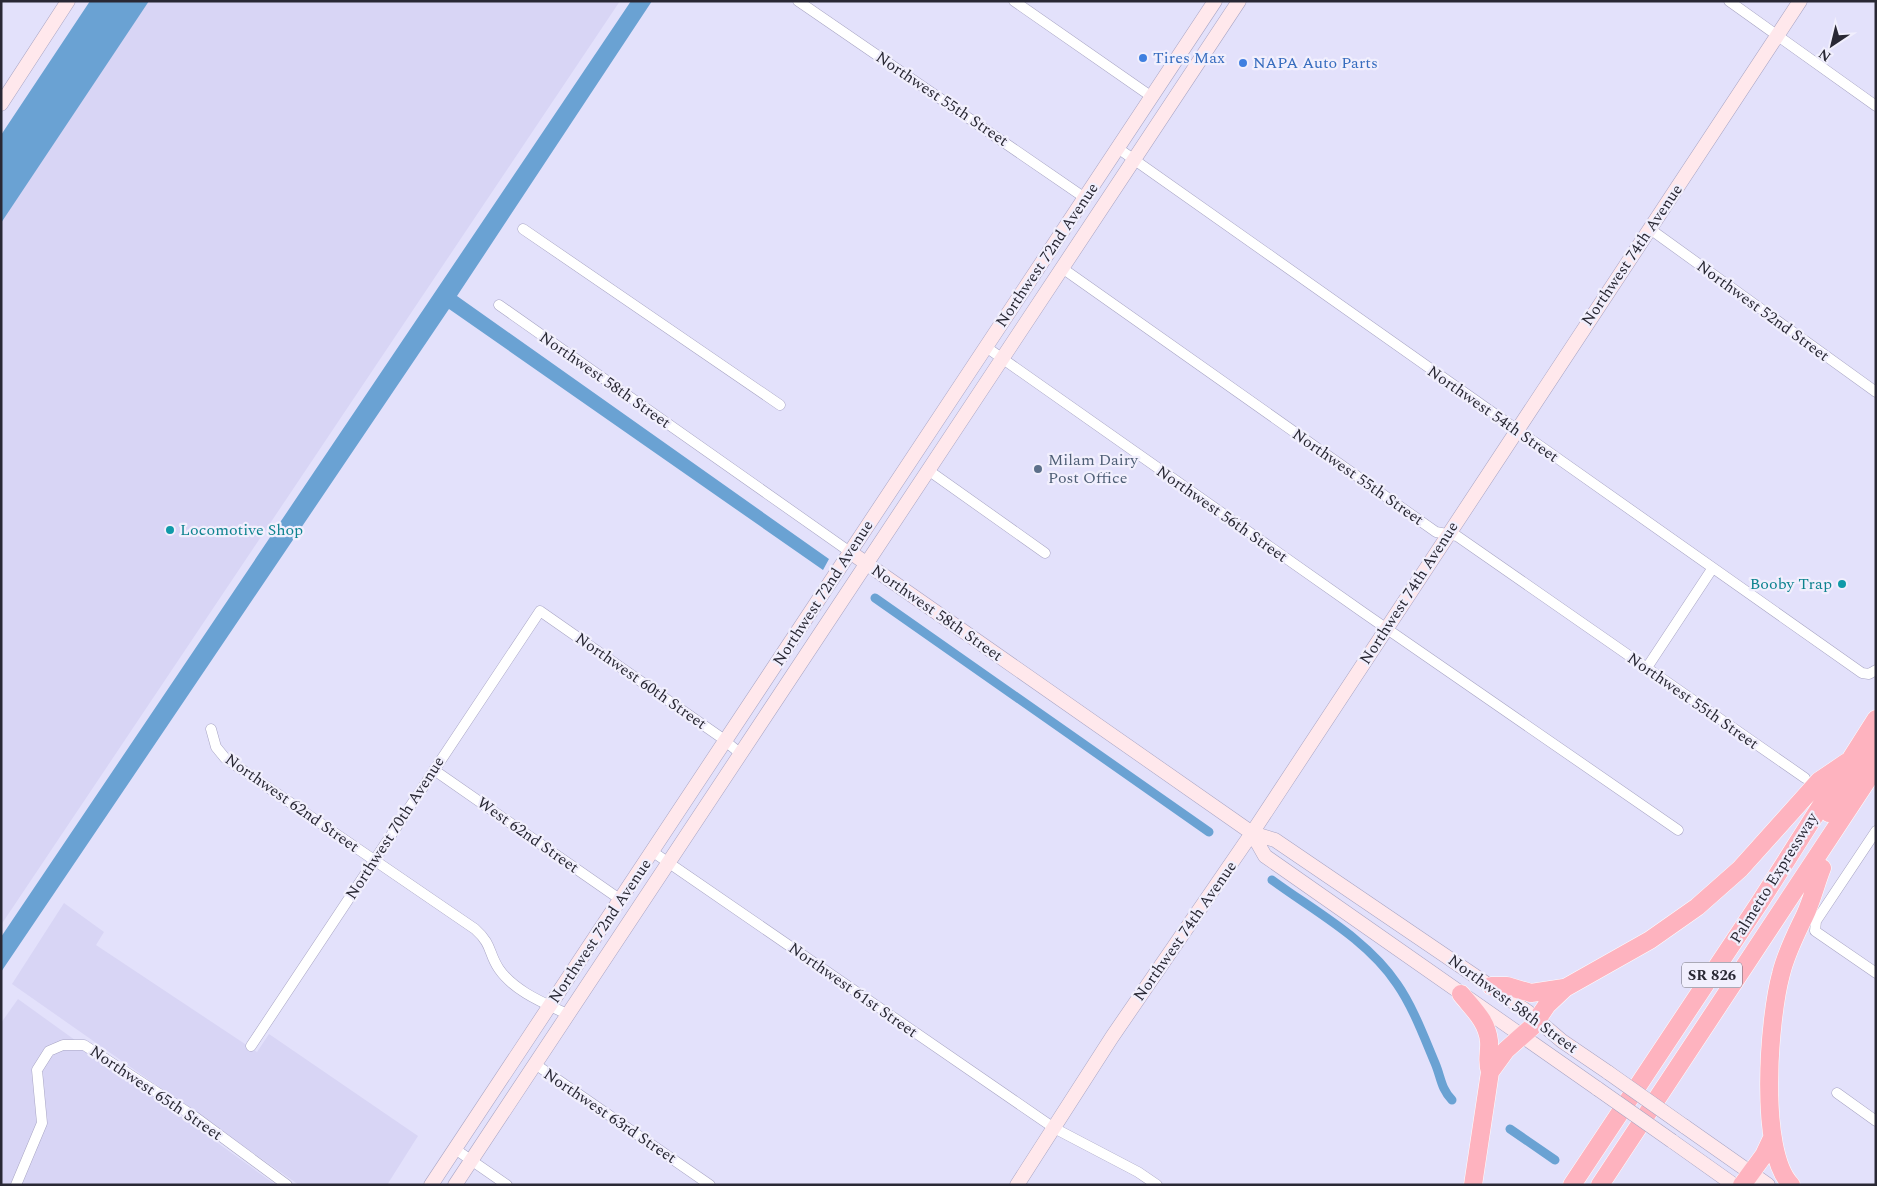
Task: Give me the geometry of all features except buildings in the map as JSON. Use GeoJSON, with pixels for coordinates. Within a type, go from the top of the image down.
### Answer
{"type":"FeatureCollection","features":[{"type":"Feature","properties":{"kind":"highway","name":"Palmetto Expressway"},"geometry":{"type":"LineString","coordinates":[[1572,1185],[1760,902],[1876,719]]}},
{"type":"Feature","properties":{"kind":"highway"},"geometry":{"type":"LineString","coordinates":[[1582,1185],[1876,743]]}},
{"type":"Feature","properties":{"kind":"highway"},"geometry":{"type":"LineString","coordinates":[[1490,1072],[1506,1050],[1522,1036],[1547,1005],[1565,988],[1650,940],[1697,907],[1740,869],[1819,781],[1847,762]]}},
{"type":"Feature","properties":{"kind":"highway"},"geometry":{"type":"LineString","coordinates":[[1600,1185],[1876,767]]}},
{"type":"Feature","properties":{"kind":"highway","name":"Palmetto Expressway"},"geometry":{"type":"LineString","coordinates":[[1607,1185],[1876,786]]}},
{"type":"Feature","properties":{"kind":"highway"},"geometry":{"type":"LineString","coordinates":[[1791,1185],[1781,1171],[1772,1138],[1769,1046],[1775,1002],[1784,964],[1822,868]]}},
{"type":"Feature","properties":{"kind":"highway"},"geometry":{"type":"LineString","coordinates":[[1491,986],[1507,986],[1531,993],[1565,988]]}},
{"type":"Feature","properties":{"kind":"highway"},"geometry":{"type":"LineString","coordinates":[[1462,994],[1486,1028],[1489,1044],[1487,1062],[1490,1072],[1473,1185]]}},
{"type":"Feature","properties":{"kind":"highway"},"geometry":{"type":"LineString","coordinates":[[1746,1178],[1760,1160],[1772,1138]]}},
{"type":"Feature","properties":{"kind":"main road"},"geometry":{"type":"LineString","coordinates":[[2,102],[68,1]]}},
{"type":"Feature","properties":{"kind":"main road","name":"Northwest 72nd Avenue"},"geometry":{"type":"LineString","coordinates":[[431,1185],[1215,1]]}},
{"type":"Feature","properties":{"kind":"main road","name":"Northwest 72nd Avenue"},"geometry":{"type":"LineString","coordinates":[[455,1185],[1239,1]]}},
{"type":"Feature","properties":{"kind":"main road","name":"Northwest 74th Avenue"},"geometry":{"type":"LineString","coordinates":[[1017,1185],[1117,1030],[1252,833],[1447,534],[1800,1]]}},
{"type":"Feature","properties":{"kind":"main road","name":"Northwest 58th Street"},"geometry":{"type":"LineString","coordinates":[[850,552],[1252,833],[1275,840],[1491,986],[1684,1126],[1746,1178],[1768,1185]]}},
{"type":"Feature","properties":{"kind":"main road","name":"Northwest 58th Street"},"geometry":{"type":"LineString","coordinates":[[1252,833],[1265,856],[1734,1185]]}},
{"type":"Feature","properties":{"kind":"street","name":"Northwest 55th Street"},"geometry":{"type":"LineString","coordinates":[[798,1],[1085,198]]}},
{"type":"Feature","properties":{"kind":"street"},"geometry":{"type":"LineString","coordinates":[[1014,1],[1152,97]]}},
{"type":"Feature","properties":{"kind":"street"},"geometry":{"type":"LineString","coordinates":[[1729,1],[1876,106]]}},
{"type":"Feature","properties":{"kind":"street","name":"Northwest 54th Street"},"geometry":{"type":"LineString","coordinates":[[1118,149],[1862,673],[1873,672]]}},
{"type":"Feature","properties":{"kind":"street"},"geometry":{"type":"LineString","coordinates":[[523,229],[780,405]]}},
{"type":"Feature","properties":{"kind":"street","name":"Northwest 52nd Street"},"geometry":{"type":"LineString","coordinates":[[1650,229],[1876,392]]}},
{"type":"Feature","properties":{"kind":"street","name":"Northwest 55th Street"},"geometry":{"type":"LineString","coordinates":[[1062,268],[1436,532],[1457,536],[1805,778]]}},
{"type":"Feature","properties":{"kind":"street","name":"Northwest 58th Street"},"geometry":{"type":"LineString","coordinates":[[499,305],[850,552]]}},
{"type":"Feature","properties":{"kind":"street","name":"Northwest 56th Street"},"geometry":{"type":"LineString","coordinates":[[986,347],[1678,830]]}},
{"type":"Feature","properties":{"kind":"street"},"geometry":{"type":"LineString","coordinates":[[928,470],[1045,553]]}},
{"type":"Feature","properties":{"kind":"street"},"geometry":{"type":"LineString","coordinates":[[1646,669],[1712,568]]}},
{"type":"Feature","properties":{"kind":"street","name":"Northwest 60th Street"},"geometry":{"type":"LineString","coordinates":[[540,611],[726,741],[741,754]]}},
{"type":"Feature","properties":{"kind":"street","name":"Northwest 70th Avenue"},"geometry":{"type":"LineString","coordinates":[[251,1046],[540,611]]}},
{"type":"Feature","properties":{"kind":"street","name":"Northwest 62nd Street"},"geometry":{"type":"LineString","coordinates":[[211,729],[216,747],[225,758],[475,929],[490,946],[495,963],[502,973],[538,1000],[567,1014]]}},
{"type":"Feature","properties":{"kind":"street","name":"West 62nd Street"},"geometry":{"type":"LineString","coordinates":[[434,770],[621,900]]}},
{"type":"Feature","properties":{"kind":"street"},"geometry":{"type":"LineString","coordinates":[[1876,831],[1816,921],[1815,931],[1876,973]]}},
{"type":"Feature","properties":{"kind":"street","name":"Northwest 61st Street"},"geometry":{"type":"LineString","coordinates":[[653,852],[1054,1128],[1138,1172],[1157,1185]]}},
{"type":"Feature","properties":{"kind":"street","name":"Northwest 65th Street"},"geometry":{"type":"LineString","coordinates":[[16,1185],[42,1123],[38,1070],[50,1052],[63,1045],[84,1045],[195,1117],[287,1185]]}},
{"type":"Feature","properties":{"kind":"street","name":"Northwest 63rd Street"},"geometry":{"type":"LineString","coordinates":[[534,1064],[710,1185]]}},
{"type":"Feature","properties":{"kind":"street"},"geometry":{"type":"LineString","coordinates":[[1836,1094],[1876,1121]]}},
{"type":"Feature","properties":{"kind":"street"},"geometry":{"type":"LineString","coordinates":[[455,1149],[507,1185]]}},
{"type":"Feature","properties":{"kind":"shaded area"},"geometry":{"type":"Polygon","coordinates":[[[124,1],[620,1],[1,925],[1,194],[124,1]]]}},
{"type":"Feature","properties":{"kind":"shaded area"},"geometry":{"type":"Polygon","coordinates":[[[64,903],[104,932],[96,945],[257,1052],[269,1034],[418,1136],[387,1185],[299,1185],[12,984],[64,903]]]}},
{"type":"Feature","properties":{"kind":"shaded area"},"geometry":{"type":"Polygon","coordinates":[[[18,999],[276,1185],[1,1185],[1,1023],[18,999]]]}},
{"type":"Feature","properties":{"kind":"water"},"geometry":{"type":"Polygon","coordinates":[[[90,1],[149,1],[1,223],[1,135],[90,1]]]}},
{"type":"Feature","properties":{"kind":"water"},"geometry":{"type":"Polygon","coordinates":[[[631,1],[652,1],[457,296],[829,559],[823,570],[449,309],[1,972],[1,937],[631,1]]]}},
{"type":"Feature","properties":{"kind":"waterway"},"geometry":{"type":"LineString","coordinates":[[875,598],[1209,832]]}},
{"type":"Feature","properties":{"kind":"waterway"},"geometry":{"type":"LineString","coordinates":[[1272,880],[1355,939],[1385,968],[1408,1002],[1427,1043],[1443,1087],[1452,1100]]}},
{"type":"Feature","properties":{"kind":"waterway"},"geometry":{"type":"LineString","coordinates":[[1510,1129],[1555,1160]]}},
{"type":"Feature","properties":{"kind":"place","name":"Tires Max"},"geometry":{"type":"Point","coordinates":[1143,58]}},
{"type":"Feature","properties":{"kind":"place","name":"NAPA Auto Parts"},"geometry":{"type":"Point","coordinates":[1243,63]}},
{"type":"Feature","properties":{"kind":"place","name":"Milam Dairy Post Office"},"geometry":{"type":"Point","coordinates":[1038,469]}},
{"type":"Feature","properties":{"kind":"place","name":"Locomotive Shop"},"geometry":{"type":"Point","coordinates":[170,530]}},
{"type":"Feature","properties":{"kind":"place","name":"Booby Trap"},"geometry":{"type":"Point","coordinates":[1842,584]}}]}
